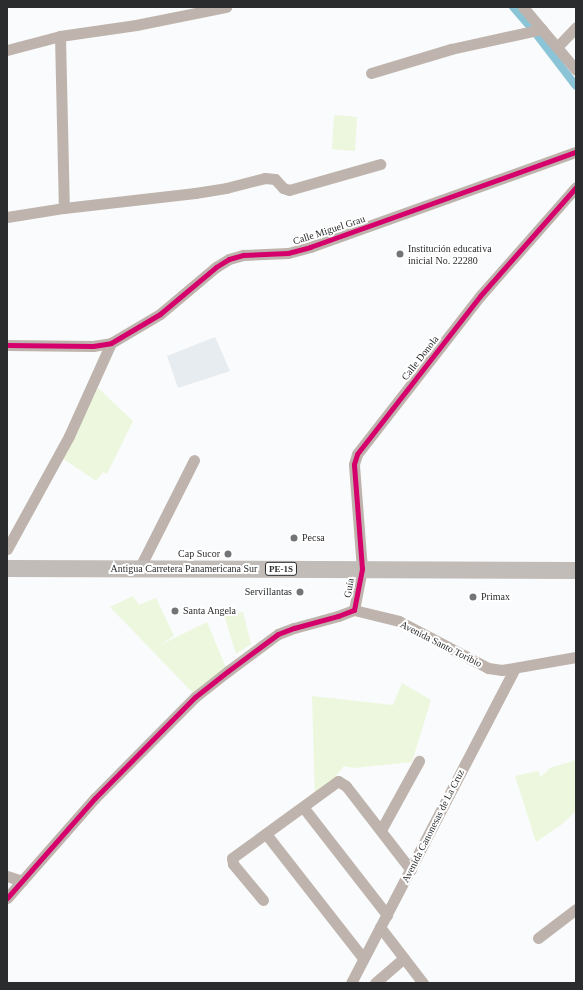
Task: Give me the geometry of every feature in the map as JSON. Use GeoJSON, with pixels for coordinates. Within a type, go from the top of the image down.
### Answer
{"type":"FeatureCollection","features":[{"type":"Feature","properties":{"kind":"highway","name":"Antigua Carretera Panamericana Sur"},"geometry":{"type":"LineString","coordinates":[[7,568],[576,570]]}},
{"type":"Feature","properties":{"kind":"street"},"geometry":{"type":"LineString","coordinates":[[7,50],[60,36],[136,25],[226,7]]}},
{"type":"Feature","properties":{"kind":"street"},"geometry":{"type":"LineString","coordinates":[[523,7],[576,70]]}},
{"type":"Feature","properties":{"kind":"street"},"geometry":{"type":"LineString","coordinates":[[557,48],[576,28]]}},
{"type":"Feature","properties":{"kind":"street"},"geometry":{"type":"LineString","coordinates":[[371,73],[451,49],[542,29]]}},
{"type":"Feature","properties":{"kind":"street"},"geometry":{"type":"LineString","coordinates":[[60,36],[64,208]]}},
{"type":"Feature","properties":{"kind":"street","name":"Calle Miguel Grau"},"geometry":{"type":"LineString","coordinates":[[7,345],[93,346],[111,343],[160,314],[216,267],[229,260],[243,255],[288,253],[310,247],[576,152]]}},
{"type":"Feature","properties":{"kind":"street"},"geometry":{"type":"LineString","coordinates":[[7,217],[64,208],[195,193],[226,188],[265,178],[275,179],[283,188],[289,190],[380,164]]}},
{"type":"Feature","properties":{"kind":"street","name":"Calle Donola"},"geometry":{"type":"LineString","coordinates":[[362,569],[354,464],[357,454],[480,296],[576,187]]}},
{"type":"Feature","properties":{"kind":"street"},"geometry":{"type":"LineString","coordinates":[[7,549],[69,436],[111,343]]}},
{"type":"Feature","properties":{"kind":"street"},"geometry":{"type":"LineString","coordinates":[[139,569],[194,460]]}},
{"type":"Feature","properties":{"kind":"street","name":"Guía"},"geometry":{"type":"LineString","coordinates":[[354,610],[362,569]]}},
{"type":"Feature","properties":{"kind":"street"},"geometry":{"type":"LineString","coordinates":[[7,898],[101,793],[195,697],[228,670],[278,634],[354,610]]}},
{"type":"Feature","properties":{"kind":"street","name":"Avenida Santo Toribio"},"geometry":{"type":"LineString","coordinates":[[354,610],[400,622],[488,668],[502,670],[576,657]]}},
{"type":"Feature","properties":{"kind":"street","name":"Avenida Canonesas de La Cruz"},"geometry":{"type":"LineString","coordinates":[[351,983],[516,668]]}},
{"type":"Feature","properties":{"kind":"street"},"geometry":{"type":"LineString","coordinates":[[381,830],[419,761]]}},
{"type":"Feature","properties":{"kind":"street"},"geometry":{"type":"LineString","coordinates":[[263,900],[231,860],[303,807],[334,782],[341,782],[381,830],[410,870]]}},
{"type":"Feature","properties":{"kind":"street"},"geometry":{"type":"LineString","coordinates":[[303,807],[387,915]]}},
{"type":"Feature","properties":{"kind":"street"},"geometry":{"type":"LineString","coordinates":[[266,834],[363,958]]}},
{"type":"Feature","properties":{"kind":"street"},"geometry":{"type":"LineString","coordinates":[[7,876],[22,881]]}},
{"type":"Feature","properties":{"kind":"street"},"geometry":{"type":"LineString","coordinates":[[538,938],[576,909]]}},
{"type":"Feature","properties":{"kind":"street"},"geometry":{"type":"LineString","coordinates":[[380,927],[423,983]]}},
{"type":"Feature","properties":{"kind":"street"},"geometry":{"type":"LineString","coordinates":[[375,983],[404,958]]}},
{"type":"Feature","properties":{"kind":"shaded area"},"geometry":{"type":"Polygon","coordinates":[[[215,337],[230,371],[178,388],[167,356],[215,337]]]}},
{"type":"Feature","properties":{"kind":"green space"},"geometry":{"type":"Polygon","coordinates":[[[334,115],[357,117],[355,151],[332,149],[334,115]]]}},
{"type":"Feature","properties":{"kind":"green space"},"geometry":{"type":"Polygon","coordinates":[[[98,388],[133,421],[107,474],[103,472],[96,481],[62,458],[98,388]]]}},
{"type":"Feature","properties":{"kind":"green space"},"geometry":{"type":"Polygon","coordinates":[[[133,596],[139,605],[156,598],[174,636],[160,645],[207,622],[226,668],[193,693],[110,607],[133,596]]]}},
{"type":"Feature","properties":{"kind":"green space"},"geometry":{"type":"Polygon","coordinates":[[[243,612],[251,644],[236,654],[224,615],[243,612]]]}},
{"type":"Feature","properties":{"kind":"green space"},"geometry":{"type":"Polygon","coordinates":[[[402,683],[431,700],[412,762],[354,768],[344,766],[315,802],[312,696],[393,705],[402,683]]]}},
{"type":"Feature","properties":{"kind":"green space"},"geometry":{"type":"Polygon","coordinates":[[[576,760],[576,811],[561,825],[536,842],[515,776],[538,771],[541,777],[550,768],[576,760]]]}},
{"type":"Feature","properties":{"kind":"waterway"},"geometry":{"type":"LineString","coordinates":[[513,7],[528,24]]}},
{"type":"Feature","properties":{"kind":"waterway"},"geometry":{"type":"LineString","coordinates":[[537,35],[576,86]]}},
{"type":"Feature","properties":{"kind":"cycle path"},"geometry":{"type":"LineString","coordinates":[[7,345],[93,346],[111,343],[160,314],[216,267],[229,259],[243,255],[288,253],[310,247],[576,152]]}},
{"type":"Feature","properties":{"kind":"cycle path"},"geometry":{"type":"LineString","coordinates":[[7,898],[95,798],[195,697],[278,634],[354,610],[362,569],[354,464],[357,454],[480,296],[576,187]]}},
{"type":"Feature","properties":{"kind":"place","name":"Institución educativa inicial No. 22280"},"geometry":{"type":"Point","coordinates":[400,254]}},
{"type":"Feature","properties":{"kind":"place","name":"Pecsa"},"geometry":{"type":"Point","coordinates":[294,538]}},
{"type":"Feature","properties":{"kind":"place","name":"Cap Sucor"},"geometry":{"type":"Point","coordinates":[228,554]}},
{"type":"Feature","properties":{"kind":"place","name":"Servillantas"},"geometry":{"type":"Point","coordinates":[300,592]}},
{"type":"Feature","properties":{"kind":"place","name":"Primax"},"geometry":{"type":"Point","coordinates":[473,597]}},
{"type":"Feature","properties":{"kind":"place","name":"Santa Angela"},"geometry":{"type":"Point","coordinates":[175,611]}}]}
